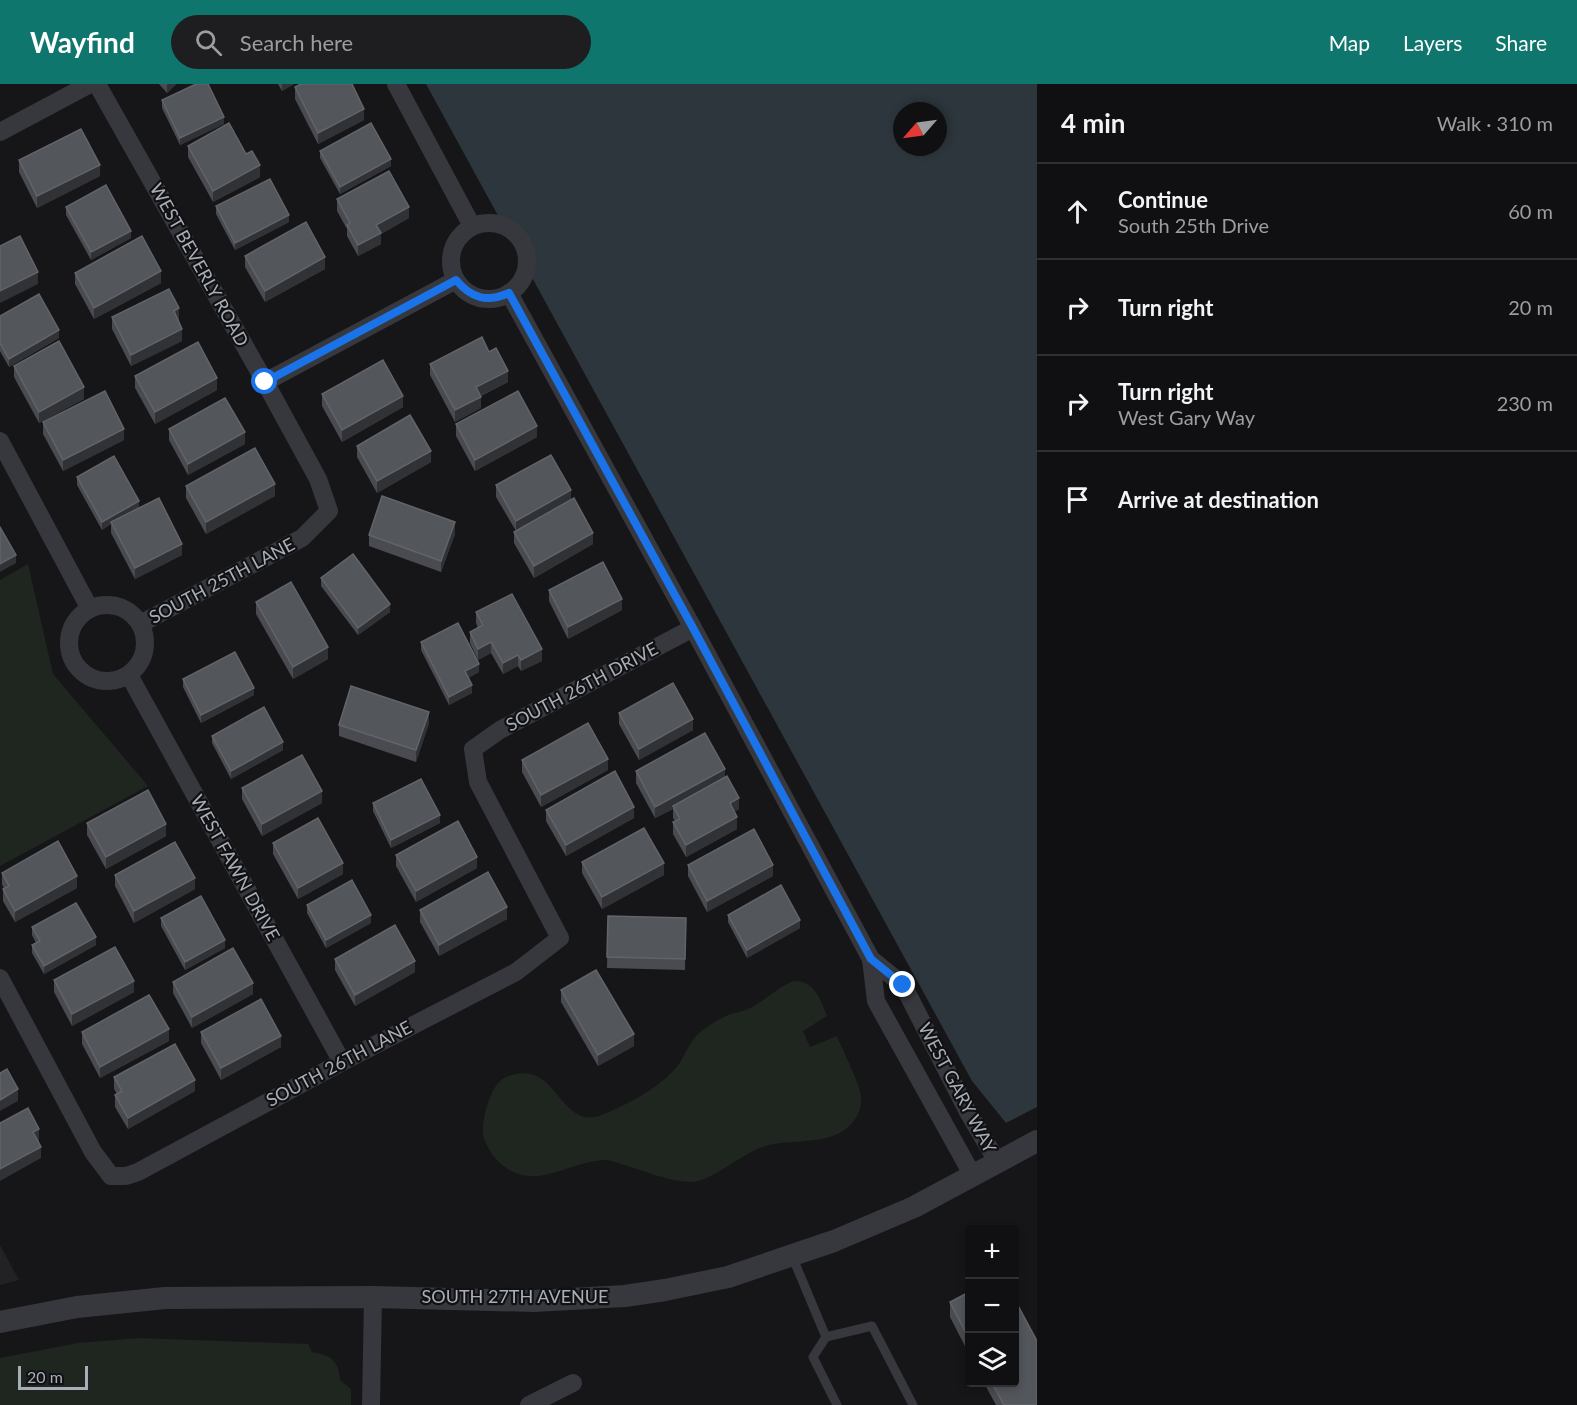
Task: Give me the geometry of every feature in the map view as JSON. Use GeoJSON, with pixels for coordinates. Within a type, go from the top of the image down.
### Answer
{"type":"FeatureCollection","features":[{"type":"Feature","properties":{"kind":"street"},"geometry":{"type":"LineString","coordinates":[[0,132],[90,84]]}},
{"type":"Feature","properties":{"kind":"street","name":"WEST BEVERLY ROAD"},"geometry":{"type":"LineString","coordinates":[[97,84],[318,479],[329,512]]}},
{"type":"Feature","properties":{"kind":"street"},"geometry":{"type":"LineString","coordinates":[[396,84],[472,226]]}},
{"type":"Feature","properties":{"kind":"street"},"geometry":{"type":"LineString","coordinates":[[492,223],[512,230],[525,247],[527,268],[523,278],[509,293],[498,298],[480,298],[463,289],[451,268],[451,256],[455,244],[472,226],[492,223]]}},
{"type":"Feature","properties":{"kind":"street"},"geometry":{"type":"LineString","coordinates":[[265,382],[456,280]]}},
{"type":"Feature","properties":{"kind":"street","name":"WEST GARY WAY"},"geometry":{"type":"LineString","coordinates":[[509,293],[871,959],[876,1001],[973,1176]]}},
{"type":"Feature","properties":{"kind":"street"},"geometry":{"type":"LineString","coordinates":[[0,441],[90,609]]}},
{"type":"Feature","properties":{"kind":"street","name":"SOUTH 25TH LANE"},"geometry":{"type":"LineString","coordinates":[[140,624],[302,538],[329,512]]}},
{"type":"Feature","properties":{"kind":"street"},"geometry":{"type":"LineString","coordinates":[[101,605],[123,608],[140,624],[145,652],[136,669],[129,675],[107,682],[96,680],[77,667],[71,657],[70,635],[74,624],[90,609],[101,605]]}},
{"type":"Feature","properties":{"kind":"street","name":"SOUTH 26TH DRIVE"},"geometry":{"type":"LineString","coordinates":[[560,938],[478,782],[473,749],[500,730],[693,628]]}},
{"type":"Feature","properties":{"kind":"street","name":"WEST FAWN DRIVE"},"geometry":{"type":"LineString","coordinates":[[129,675],[342,1062]]}},
{"type":"Feature","properties":{"kind":"street","name":"SOUTH 26TH LANE"},"geometry":{"type":"LineString","coordinates":[[0,978],[93,1152],[111,1176],[126,1176],[138,1172],[342,1062],[516,972],[560,938]]}},
{"type":"Feature","properties":{"kind":"street","name":"WEST GARY WAY"},"geometry":{"type":"LineString","coordinates":[[871,959],[903,985],[968,1112],[998,1163]]}},
{"type":"Feature","properties":{"kind":"street","name":"SOUTH 27TH AVENUE"},"geometry":{"type":"LineString","coordinates":[[0,1322],[77,1307],[165,1298],[373,1297],[534,1300],[625,1296],[728,1277],[834,1241],[914,1207],[1037,1142]]}},
{"type":"Feature","properties":{"kind":"street"},"geometry":{"type":"LineString","coordinates":[[371,1405],[373,1297]]}},
{"type":"Feature","properties":{"kind":"street"},"geometry":{"type":"LineString","coordinates":[[529,1405],[573,1383]]}},
{"type":"Feature","properties":{"kind":"lane"},"geometry":{"type":"LineString","coordinates":[[792,1256],[826,1337]]}},
{"type":"Feature","properties":{"kind":"lane"},"geometry":{"type":"LineString","coordinates":[[837,1405],[813,1357],[826,1337],[873,1326],[913,1405]]}},
{"type":"Feature","properties":{"kind":"shaded area"},"geometry":{"type":"Polygon","coordinates":[[[426,84],[1037,84],[1037,1107],[1006,1123],[972,1081],[426,84]]]}},
{"type":"Feature","properties":{"kind":"shaded area"},"geometry":{"type":"Polygon","coordinates":[[[28,564],[53,674],[148,786],[0,866],[0,580],[28,564]]]}},
{"type":"Feature","properties":{"kind":"shaded area"},"geometry":{"type":"Polygon","coordinates":[[[793,981],[812,987],[827,1016],[803,1031],[810,1047],[837,1036],[860,1090],[861,1100],[858,1114],[850,1125],[840,1132],[817,1140],[778,1143],[757,1149],[709,1177],[692,1182],[666,1178],[607,1160],[581,1164],[542,1175],[517,1174],[495,1158],[488,1147],[483,1132],[484,1117],[492,1093],[503,1078],[516,1074],[530,1074],[542,1079],[578,1114],[590,1117],[604,1114],[642,1095],[667,1077],[697,1035],[708,1026],[728,1015],[751,1008],[793,981]]]}},
{"type":"Feature","properties":{"kind":"shaded area"},"geometry":{"type":"Polygon","coordinates":[[[0,1245],[19,1280],[0,1285],[0,1245]]]}},
{"type":"Feature","properties":{"kind":"shaded area"},"geometry":{"type":"Polygon","coordinates":[[[138,1338],[308,1344],[312,1352],[329,1357],[336,1363],[340,1380],[351,1389],[351,1405],[0,1405],[0,1358],[78,1343],[138,1338]]]}},
{"type":"Feature","properties":{"kind":"building"},"geometry":{"type":"Polygon","coordinates":[[[196,84],[208,84],[224,117],[180,138],[162,100],[196,84]]]}},
{"type":"Feature","properties":{"kind":"building"},"geometry":{"type":"Polygon","coordinates":[[[301,84],[352,84],[364,109],[318,133],[295,87],[301,84]]]}},
{"type":"Feature","properties":{"kind":"building"},"geometry":{"type":"Polygon","coordinates":[[[229,123],[246,154],[252,151],[260,165],[213,191],[188,146],[229,123]]]}},
{"type":"Feature","properties":{"kind":"building"},"geometry":{"type":"Polygon","coordinates":[[[371,123],[391,159],[340,187],[320,151],[371,123]]]}},
{"type":"Feature","properties":{"kind":"building"},"geometry":{"type":"Polygon","coordinates":[[[81,129],[100,165],[37,196],[19,160],[81,129]]]}},
{"type":"Feature","properties":{"kind":"building"},"geometry":{"type":"Polygon","coordinates":[[[389,171],[409,207],[376,225],[381,233],[358,245],[347,225],[350,223],[337,199],[389,171]]]}},
{"type":"Feature","properties":{"kind":"building"},"geometry":{"type":"Polygon","coordinates":[[[270,179],[289,215],[235,243],[216,206],[270,179]]]}},
{"type":"Feature","properties":{"kind":"building"},"geometry":{"type":"Polygon","coordinates":[[[106,185],[131,231],[91,252],[66,207],[106,185]]]}},
{"type":"Feature","properties":{"kind":"building"},"geometry":{"type":"Polygon","coordinates":[[[306,222],[325,257],[265,291],[245,256],[306,222]]]}},
{"type":"Feature","properties":{"kind":"building"},"geometry":{"type":"Polygon","coordinates":[[[20,236],[38,272],[0,291],[0,246],[20,236]]]}},
{"type":"Feature","properties":{"kind":"building"},"geometry":{"type":"Polygon","coordinates":[[[142,236],[161,271],[94,308],[75,273],[142,236]]]}},
{"type":"Feature","properties":{"kind":"building"},"geometry":{"type":"Polygon","coordinates":[[[169,289],[179,308],[174,311],[182,329],[131,355],[112,317],[169,289]]]}},
{"type":"Feature","properties":{"kind":"building"},"geometry":{"type":"Polygon","coordinates":[[[39,294],[59,330],[9,359],[0,343],[0,316],[39,294]]]}},
{"type":"Feature","properties":{"kind":"building"},"geometry":{"type":"Polygon","coordinates":[[[482,337],[489,352],[496,348],[508,371],[476,387],[481,397],[455,410],[430,364],[482,337]]]}},
{"type":"Feature","properties":{"kind":"building"},"geometry":{"type":"Polygon","coordinates":[[[59,341],[84,387],[39,412],[14,366],[59,341]]]}},
{"type":"Feature","properties":{"kind":"building"},"geometry":{"type":"Polygon","coordinates":[[[198,342],[217,378],[155,412],[135,376],[198,342]]]}},
{"type":"Feature","properties":{"kind":"building"},"geometry":{"type":"Polygon","coordinates":[[[383,360],[403,396],[342,430],[322,394],[383,360]]]}},
{"type":"Feature","properties":{"kind":"building"},"geometry":{"type":"Polygon","coordinates":[[[105,391],[124,429],[63,460],[43,422],[105,391]]]}},
{"type":"Feature","properties":{"kind":"building"},"geometry":{"type":"Polygon","coordinates":[[[518,391],[537,426],[475,460],[456,424],[518,391]]]}},
{"type":"Feature","properties":{"kind":"building"},"geometry":{"type":"Polygon","coordinates":[[[225,398],[245,432],[188,464],[169,429],[225,398]]]}},
{"type":"Feature","properties":{"kind":"building"},"geometry":{"type":"Polygon","coordinates":[[[410,415],[431,451],[377,481],[357,446],[410,415]]]}},
{"type":"Feature","properties":{"kind":"building"},"geometry":{"type":"Polygon","coordinates":[[[255,448],[275,484],[206,522],[186,486],[255,448]]]}},
{"type":"Feature","properties":{"kind":"building"},"geometry":{"type":"Polygon","coordinates":[[[551,455],[571,490],[516,521],[496,485],[551,455]]]}},
{"type":"Feature","properties":{"kind":"building"},"geometry":{"type":"Polygon","coordinates":[[[114,456],[139,501],[102,522],[77,477],[114,456]]]}},
{"type":"Feature","properties":{"kind":"building"},"geometry":{"type":"Polygon","coordinates":[[[382,496],[455,522],[441,561],[369,535],[382,496]]]}},
{"type":"Feature","properties":{"kind":"building"},"geometry":{"type":"Polygon","coordinates":[[[159,498],[182,544],[135,568],[111,522],[159,498]]]}},
{"type":"Feature","properties":{"kind":"building"},"geometry":{"type":"Polygon","coordinates":[[[574,498],[593,533],[534,566],[514,532],[574,498]]]}},
{"type":"Feature","properties":{"kind":"building"},"geometry":{"type":"Polygon","coordinates":[[[0,527],[16,555],[0,564],[0,527]]]}},
{"type":"Feature","properties":{"kind":"building"},"geometry":{"type":"Polygon","coordinates":[[[353,554],[390,604],[358,628],[321,578],[353,554]]]}},
{"type":"Feature","properties":{"kind":"building"},"geometry":{"type":"Polygon","coordinates":[[[603,562],[622,599],[568,627],[549,590],[603,562]]]}},
{"type":"Feature","properties":{"kind":"building"},"geometry":{"type":"Polygon","coordinates":[[[291,582],[328,647],[293,667],[256,602],[291,582]]]}},
{"type":"Feature","properties":{"kind":"building"},"geometry":{"type":"Polygon","coordinates":[[[512,594],[542,649],[521,660],[518,655],[503,663],[491,642],[478,649],[470,632],[483,625],[476,612],[512,594]]]}},
{"type":"Feature","properties":{"kind":"building"},"geometry":{"type":"Polygon","coordinates":[[[458,623],[479,664],[465,671],[472,685],[449,697],[421,642],[458,623]]]}},
{"type":"Feature","properties":{"kind":"building"},"geometry":{"type":"Polygon","coordinates":[[[235,652],[254,688],[201,715],[183,679],[235,652]]]}},
{"type":"Feature","properties":{"kind":"building"},"geometry":{"type":"Polygon","coordinates":[[[673,683],[693,719],[639,749],[619,713],[673,683]]]}},
{"type":"Feature","properties":{"kind":"building"},"geometry":{"type":"Polygon","coordinates":[[[351,686],[429,712],[416,750],[339,725],[351,686]]]}},
{"type":"Feature","properties":{"kind":"building"},"geometry":{"type":"Polygon","coordinates":[[[264,707],[283,742],[231,771],[212,736],[264,707]]]}},
{"type":"Feature","properties":{"kind":"building"},"geometry":{"type":"Polygon","coordinates":[[[588,723],[608,759],[541,795],[522,760],[588,723]]]}},
{"type":"Feature","properties":{"kind":"building"},"geometry":{"type":"Polygon","coordinates":[[[705,733],[725,769],[655,807],[636,771],[705,733]]]}},
{"type":"Feature","properties":{"kind":"building"},"geometry":{"type":"Polygon","coordinates":[[[302,755],[322,791],[262,824],[242,788],[302,755]]]}},
{"type":"Feature","properties":{"kind":"building"},"geometry":{"type":"Polygon","coordinates":[[[615,771],[634,807],[566,845],[546,810],[615,771]]]}},
{"type":"Feature","properties":{"kind":"building"},"geometry":{"type":"Polygon","coordinates":[[[727,776],[739,798],[730,803],[737,817],[686,845],[673,822],[680,819],[673,806],[727,776]]]}},
{"type":"Feature","properties":{"kind":"building"},"geometry":{"type":"Polygon","coordinates":[[[421,779],[440,815],[391,840],[373,803],[421,779]]]}},
{"type":"Feature","properties":{"kind":"building"},"geometry":{"type":"Polygon","coordinates":[[[148,790],[166,824],[106,857],[87,823],[148,790]]]}},
{"type":"Feature","properties":{"kind":"building"},"geometry":{"type":"Polygon","coordinates":[[[318,818],[343,863],[298,888],[273,843],[318,818]]]}},
{"type":"Feature","properties":{"kind":"building"},"geometry":{"type":"Polygon","coordinates":[[[458,821],[477,857],[416,891],[396,855],[458,821]]]}},
{"type":"Feature","properties":{"kind":"building"},"geometry":{"type":"Polygon","coordinates":[[[644,828],[664,863],[602,897],[582,862],[644,828]]]}},
{"type":"Feature","properties":{"kind":"building"},"geometry":{"type":"Polygon","coordinates":[[[754,829],[773,865],[707,901],[688,865],[754,829]]]}},
{"type":"Feature","properties":{"kind":"building"},"geometry":{"type":"Polygon","coordinates":[[[58,841],[77,876],[15,911],[3,889],[9,886],[2,873],[58,841]]]}},
{"type":"Feature","properties":{"kind":"building"},"geometry":{"type":"Polygon","coordinates":[[[175,842],[195,878],[134,911],[115,875],[175,842]]]}},
{"type":"Feature","properties":{"kind":"building"},"geometry":{"type":"Polygon","coordinates":[[[488,872],[507,907],[439,945],[420,910],[488,872]]]}},
{"type":"Feature","properties":{"kind":"building"},"geometry":{"type":"Polygon","coordinates":[[[352,880],[371,915],[326,940],[307,905],[352,880]]]}},
{"type":"Feature","properties":{"kind":"building"},"geometry":{"type":"Polygon","coordinates":[[[781,885],[800,920],[747,950],[728,915],[781,885]]]}},
{"type":"Feature","properties":{"kind":"building"},"geometry":{"type":"Polygon","coordinates":[[[201,896],[225,940],[185,962],[161,918],[201,896]]]}},
{"type":"Feature","properties":{"kind":"building"},"geometry":{"type":"Polygon","coordinates":[[[76,903],[96,937],[44,966],[32,945],[40,941],[32,927],[76,903]]]}},
{"type":"Feature","properties":{"kind":"building"},"geometry":{"type":"Polygon","coordinates":[[[608,916],[686,918],[685,959],[607,957],[608,916]]]}},
{"type":"Feature","properties":{"kind":"building"},"geometry":{"type":"Polygon","coordinates":[[[395,925],[415,961],[355,995],[335,959],[395,925]]]}},
{"type":"Feature","properties":{"kind":"building"},"geometry":{"type":"Polygon","coordinates":[[[115,947],[134,981],[72,1014],[54,980],[115,947]]]}},
{"type":"Feature","properties":{"kind":"building"},"geometry":{"type":"Polygon","coordinates":[[[233,948],[253,983],[192,1017],[173,982],[233,948]]]}},
{"type":"Feature","properties":{"kind":"building"},"geometry":{"type":"Polygon","coordinates":[[[596,970],[634,1034],[598,1055],[561,990],[596,970]]]}},
{"type":"Feature","properties":{"kind":"building"},"geometry":{"type":"Polygon","coordinates":[[[149,995],[169,1029],[100,1067],[82,1032],[149,995]]]}},
{"type":"Feature","properties":{"kind":"building"},"geometry":{"type":"Polygon","coordinates":[[[261,999],[281,1036],[221,1068],[201,1032],[261,999]]]}},
{"type":"Feature","properties":{"kind":"building"},"geometry":{"type":"Polygon","coordinates":[[[175,1044],[195,1080],[128,1118],[115,1095],[122,1091],[114,1077],[175,1044]]]}},
{"type":"Feature","properties":{"kind":"building"},"geometry":{"type":"Polygon","coordinates":[[[7,1069],[18,1089],[0,1100],[0,1073],[7,1069]]]}},
{"type":"Feature","properties":{"kind":"building"},"geometry":{"type":"Polygon","coordinates":[[[28,1108],[39,1129],[33,1132],[41,1147],[0,1169],[0,1123],[28,1108]]]}},
{"type":"Feature","properties":{"kind":"building"},"geometry":{"type":"Polygon","coordinates":[[[965,1294],[965,1331],[950,1302],[965,1294]]]}},
{"type":"Feature","properties":{"kind":"building"},"geometry":{"type":"Polygon","coordinates":[[[1019,1307],[1037,1341],[1037,1405],[1004,1405],[994,1387],[1019,1387],[1019,1307]]]}},
{"type":"Feature","properties":{"kind":"route"},"geometry":{"type":"LineString","coordinates":[[265,382],[456,280],[463,289],[474,296],[486,299],[498,298],[509,293],[871,959],[903,985]]}}]}
